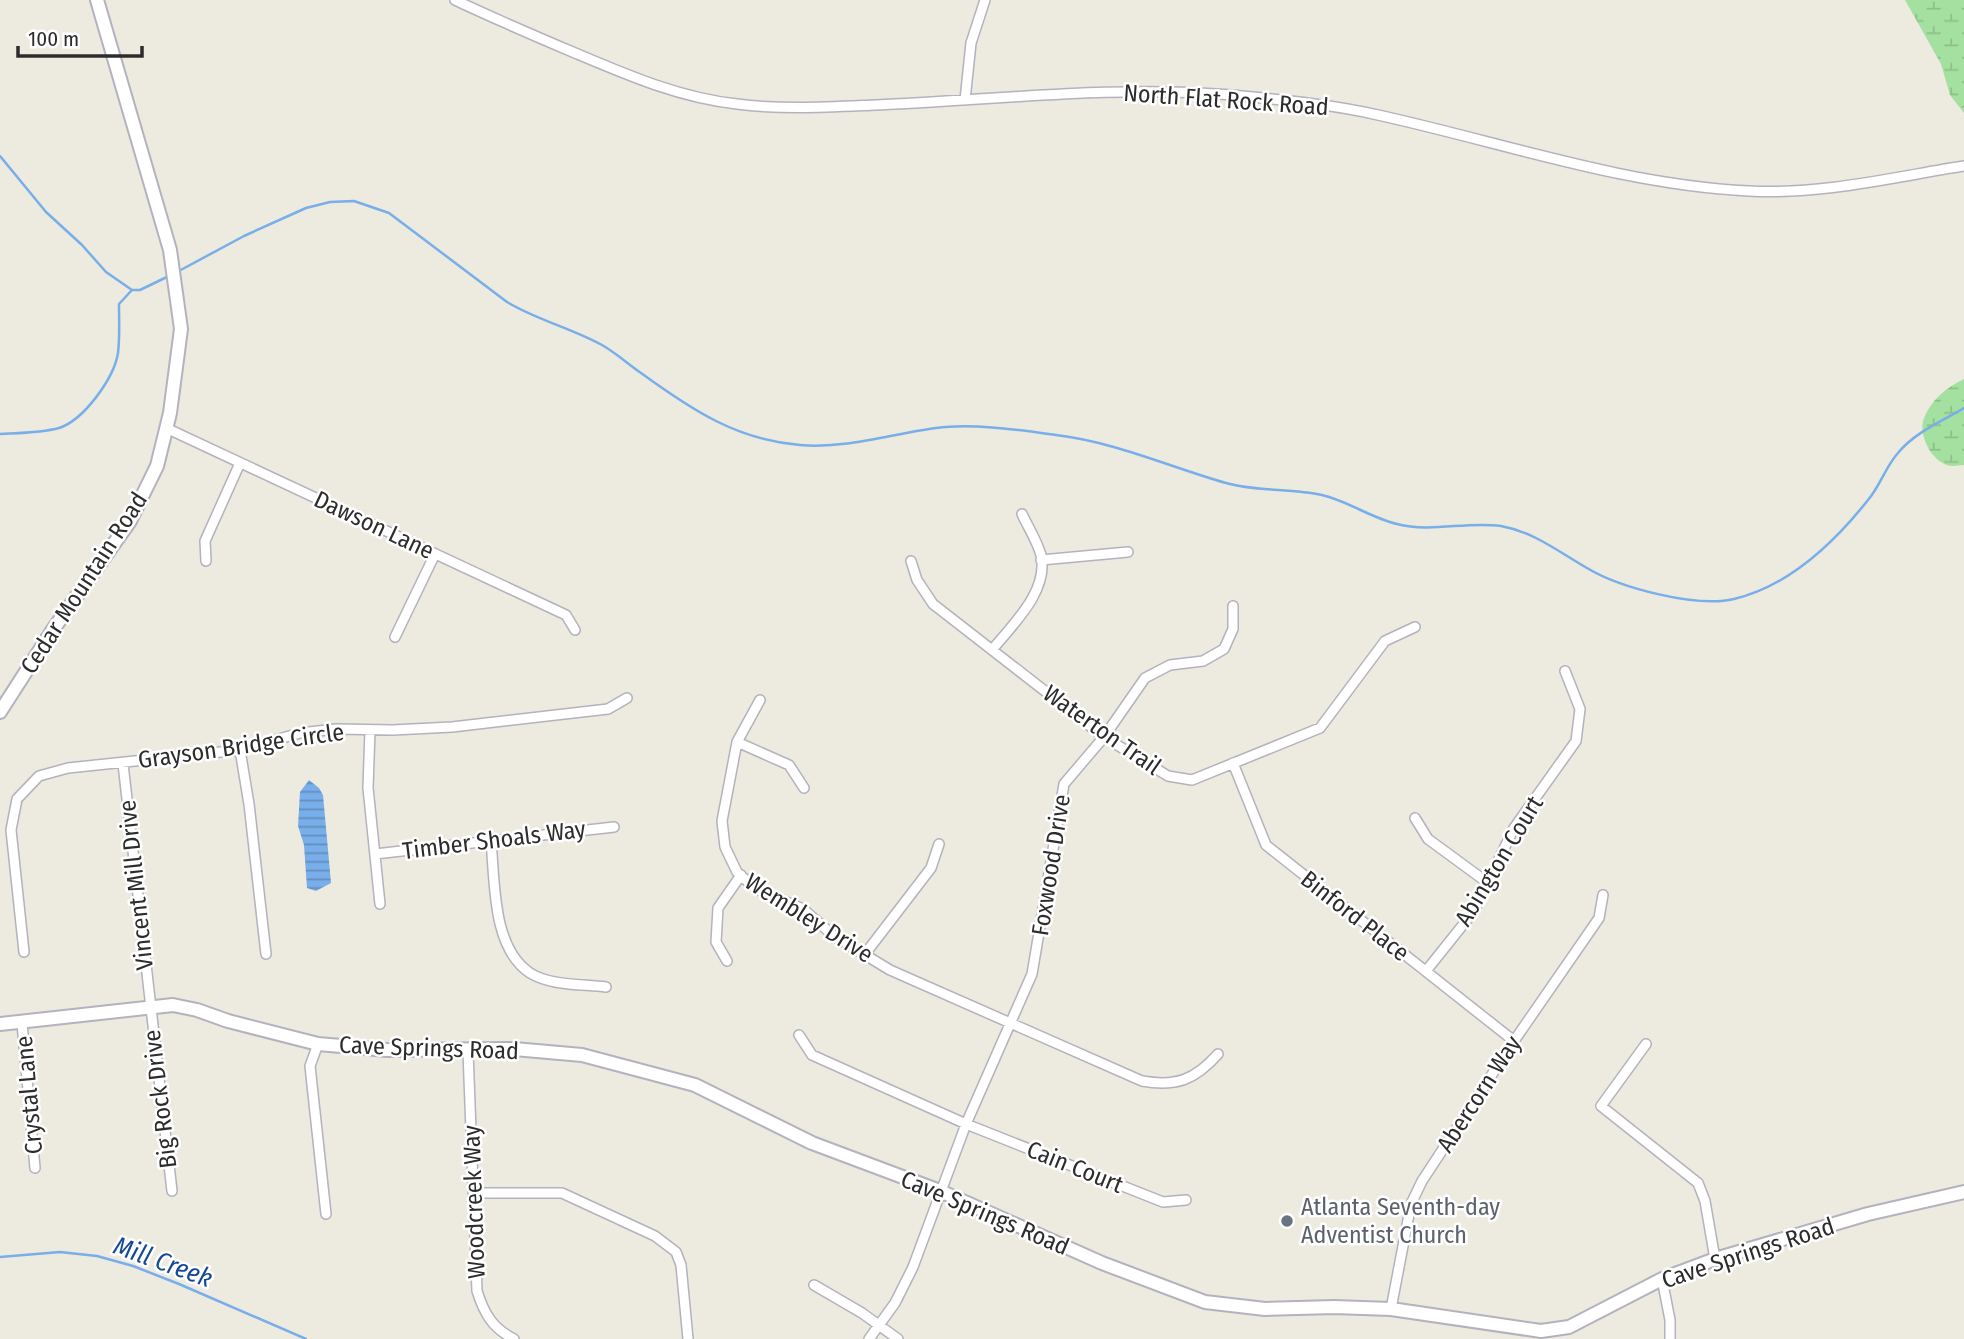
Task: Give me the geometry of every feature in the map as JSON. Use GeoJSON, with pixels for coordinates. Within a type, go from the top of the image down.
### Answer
{"type":"FeatureCollection","features":[{"type":"Feature","properties":{"kind":"street","name":"Cedar Mountain Road"},"geometry":{"type":"LineString","coordinates":[[0,712],[52,631],[130,521],[157,466],[166,428],[181,329],[170,250],[97,0]]}},
{"type":"Feature","properties":{"kind":"street","name":"North Flat Rock Road"},"geometry":{"type":"LineString","coordinates":[[455,0],[611,68],[691,96],[736,104],[783,107],[1109,92],[1175,92],[1286,101],[1378,115],[1662,182],[1753,191],[1830,187],[1964,166]]}},
{"type":"Feature","properties":{"kind":"street"},"geometry":{"type":"LineString","coordinates":[[965,100],[971,43],[985,0]]}},
{"type":"Feature","properties":{"kind":"street","name":"Dawson Lane"},"geometry":{"type":"LineString","coordinates":[[166,428],[566,615],[575,630]]}},
{"type":"Feature","properties":{"kind":"street"},"geometry":{"type":"LineString","coordinates":[[206,561],[205,541],[240,463]]}},
{"type":"Feature","properties":{"kind":"street"},"geometry":{"type":"LineString","coordinates":[[992,650],[1028,605],[1042,573],[1041,560],[1023,514]]}},
{"type":"Feature","properties":{"kind":"street"},"geometry":{"type":"LineString","coordinates":[[1041,560],[1128,552]]}},
{"type":"Feature","properties":{"kind":"street"},"geometry":{"type":"LineString","coordinates":[[395,637],[435,554]]}},
{"type":"Feature","properties":{"kind":"street","name":"Waterton Trail"},"geometry":{"type":"LineString","coordinates":[[911,561],[917,580],[933,604],[992,650],[1104,737],[1168,776],[1192,780],[1320,727],[1385,641],[1415,626]]}},
{"type":"Feature","properties":{"kind":"street","name":"Foxwood Drive"},"geometry":{"type":"LineString","coordinates":[[869,1339],[879,1327],[914,1267],[966,1124],[1032,974],[1064,784],[1104,737],[1145,678],[1170,665],[1203,661],[1224,649],[1233,629],[1233,606]]}},
{"type":"Feature","properties":{"kind":"street","name":"Abington Court"},"geometry":{"type":"LineString","coordinates":[[1426,971],[1474,912],[1514,828],[1576,741],[1580,709],[1565,671]]}},
{"type":"Feature","properties":{"kind":"street","name":"Grayson Bridge Circle"},"geometry":{"type":"LineString","coordinates":[[24,952],[11,830],[17,799],[39,776],[68,768],[240,750],[300,733],[337,729],[452,727],[608,709],[627,698]]}},
{"type":"Feature","properties":{"kind":"street","name":"Wembley Drive"},"geometry":{"type":"LineString","coordinates":[[760,700],[737,742],[722,821],[725,847],[741,875],[756,888],[803,909],[834,936],[891,970],[1142,1081],[1164,1085],[1180,1082],[1205,1069],[1218,1054]]}},
{"type":"Feature","properties":{"kind":"street"},"geometry":{"type":"LineString","coordinates":[[370,730],[369,788],[380,904]]}},
{"type":"Feature","properties":{"kind":"street"},"geometry":{"type":"LineString","coordinates":[[737,742],[789,765],[804,788]]}},
{"type":"Feature","properties":{"kind":"street"},"geometry":{"type":"LineString","coordinates":[[240,750],[249,804],[266,954]]}},
{"type":"Feature","properties":{"kind":"street","name":"Binford Place"},"geometry":{"type":"LineString","coordinates":[[1233,763],[1266,845],[1514,1041]]}},
{"type":"Feature","properties":{"kind":"street","name":"Vincent Mill Drive"},"geometry":{"type":"LineString","coordinates":[[123,764],[149,1006]]}},
{"type":"Feature","properties":{"kind":"street"},"geometry":{"type":"LineString","coordinates":[[1415,818],[1429,839],[1488,883]]}},
{"type":"Feature","properties":{"kind":"street","name":"Timber Shoals Way"},"geometry":{"type":"LineString","coordinates":[[375,854],[614,827]]}},
{"type":"Feature","properties":{"kind":"street"},"geometry":{"type":"LineString","coordinates":[[491,841],[501,929],[511,956],[531,974],[554,981],[606,987]]}},
{"type":"Feature","properties":{"kind":"street"},"geometry":{"type":"LineString","coordinates":[[866,954],[931,868],[939,844]]}},
{"type":"Feature","properties":{"kind":"street"},"geometry":{"type":"LineString","coordinates":[[727,961],[716,942],[718,908],[741,875]]}},
{"type":"Feature","properties":{"kind":"street","name":"Abercorn Way"},"geometry":{"type":"LineString","coordinates":[[1391,1309],[1412,1205],[1422,1181],[1598,918],[1603,895]]}},
{"type":"Feature","properties":{"kind":"street","name":"Cave Springs Road"},"geometry":{"type":"LineString","coordinates":[[0,1024],[173,1005],[318,1044],[387,1050],[514,1049],[582,1055],[695,1085],[813,1143],[940,1191],[1102,1263],[1205,1302],[1265,1310],[1334,1307],[1391,1309],[1542,1331],[1569,1327],[1662,1279],[1714,1259],[1868,1214],[1964,1192]]}},
{"type":"Feature","properties":{"kind":"street","name":"Big Rock Drive"},"geometry":{"type":"LineString","coordinates":[[149,1006],[172,1191]]}},
{"type":"Feature","properties":{"kind":"street","name":"Crystal Lane"},"geometry":{"type":"LineString","coordinates":[[22,1023],[35,1168]]}},
{"type":"Feature","properties":{"kind":"street","name":"Cain Court"},"geometry":{"type":"LineString","coordinates":[[799,1035],[812,1055],[966,1124],[1163,1202],[1186,1200]]}},
{"type":"Feature","properties":{"kind":"street"},"geometry":{"type":"LineString","coordinates":[[318,1044],[310,1066],[326,1214]]}},
{"type":"Feature","properties":{"kind":"street"},"geometry":{"type":"LineString","coordinates":[[1646,1044],[1601,1106],[1698,1183],[1705,1201],[1714,1259]]}},
{"type":"Feature","properties":{"kind":"street","name":"Woodcreek Way"},"geometry":{"type":"LineString","coordinates":[[468,1051],[477,1290],[483,1310],[493,1326],[514,1339]]}},
{"type":"Feature","properties":{"kind":"street"},"geometry":{"type":"LineString","coordinates":[[474,1194],[562,1193],[655,1236],[676,1252],[681,1265],[688,1339]]}},
{"type":"Feature","properties":{"kind":"street"},"geometry":{"type":"LineString","coordinates":[[1662,1279],[1670,1320],[1670,1339]]}},
{"type":"Feature","properties":{"kind":"street"},"geometry":{"type":"LineString","coordinates":[[814,1285],[862,1313],[898,1339]]}},
{"type":"Feature","properties":{"kind":"green space"},"geometry":{"type":"Polygon","coordinates":[[[1905,0],[1964,0],[1964,113],[1950,95],[1941,64],[1905,0]]]}},
{"type":"Feature","properties":{"kind":"green space"},"geometry":{"type":"Polygon","coordinates":[[[1964,379],[1964,465],[1949,466],[1935,457],[1927,445],[1923,431],[1924,418],[1935,400],[1964,379]]]}},
{"type":"Feature","properties":{"kind":"water"},"geometry":{"type":"Polygon","coordinates":[[[309,780],[323,795],[331,883],[316,891],[307,888],[304,845],[298,826],[300,792],[309,780]]]}},
{"type":"Feature","properties":{"kind":"waterway"},"geometry":{"type":"LineString","coordinates":[[0,156],[46,212],[82,245],[106,272],[132,290]]}},
{"type":"Feature","properties":{"kind":"waterway"},"geometry":{"type":"LineString","coordinates":[[177,272],[244,236],[306,208],[330,202],[354,201],[389,213],[507,302],[602,345],[697,411],[756,437],[817,446],[965,426],[1078,438],[1238,486],[1322,495],[1397,524],[1423,527],[1488,525],[1513,529],[1619,583],[1700,601],[1734,599],[1754,593],[1809,561],[1855,516],[1894,458],[1912,439],[1964,408]]}},
{"type":"Feature","properties":{"kind":"waterway"},"geometry":{"type":"LineString","coordinates":[[0,434],[59,428],[69,424],[88,407],[104,386],[115,363],[119,341],[119,304],[132,290],[140,290],[171,275]]}},
{"type":"Feature","properties":{"kind":"waterway","name":"Mill Creek"},"geometry":{"type":"LineString","coordinates":[[0,1257],[60,1252],[97,1256],[133,1266],[179,1284],[306,1339]]}},
{"type":"Feature","properties":{"kind":"place","name":"Atlanta Seventh-day Adventist Church"},"geometry":{"type":"Point","coordinates":[1287,1221]}}]}
